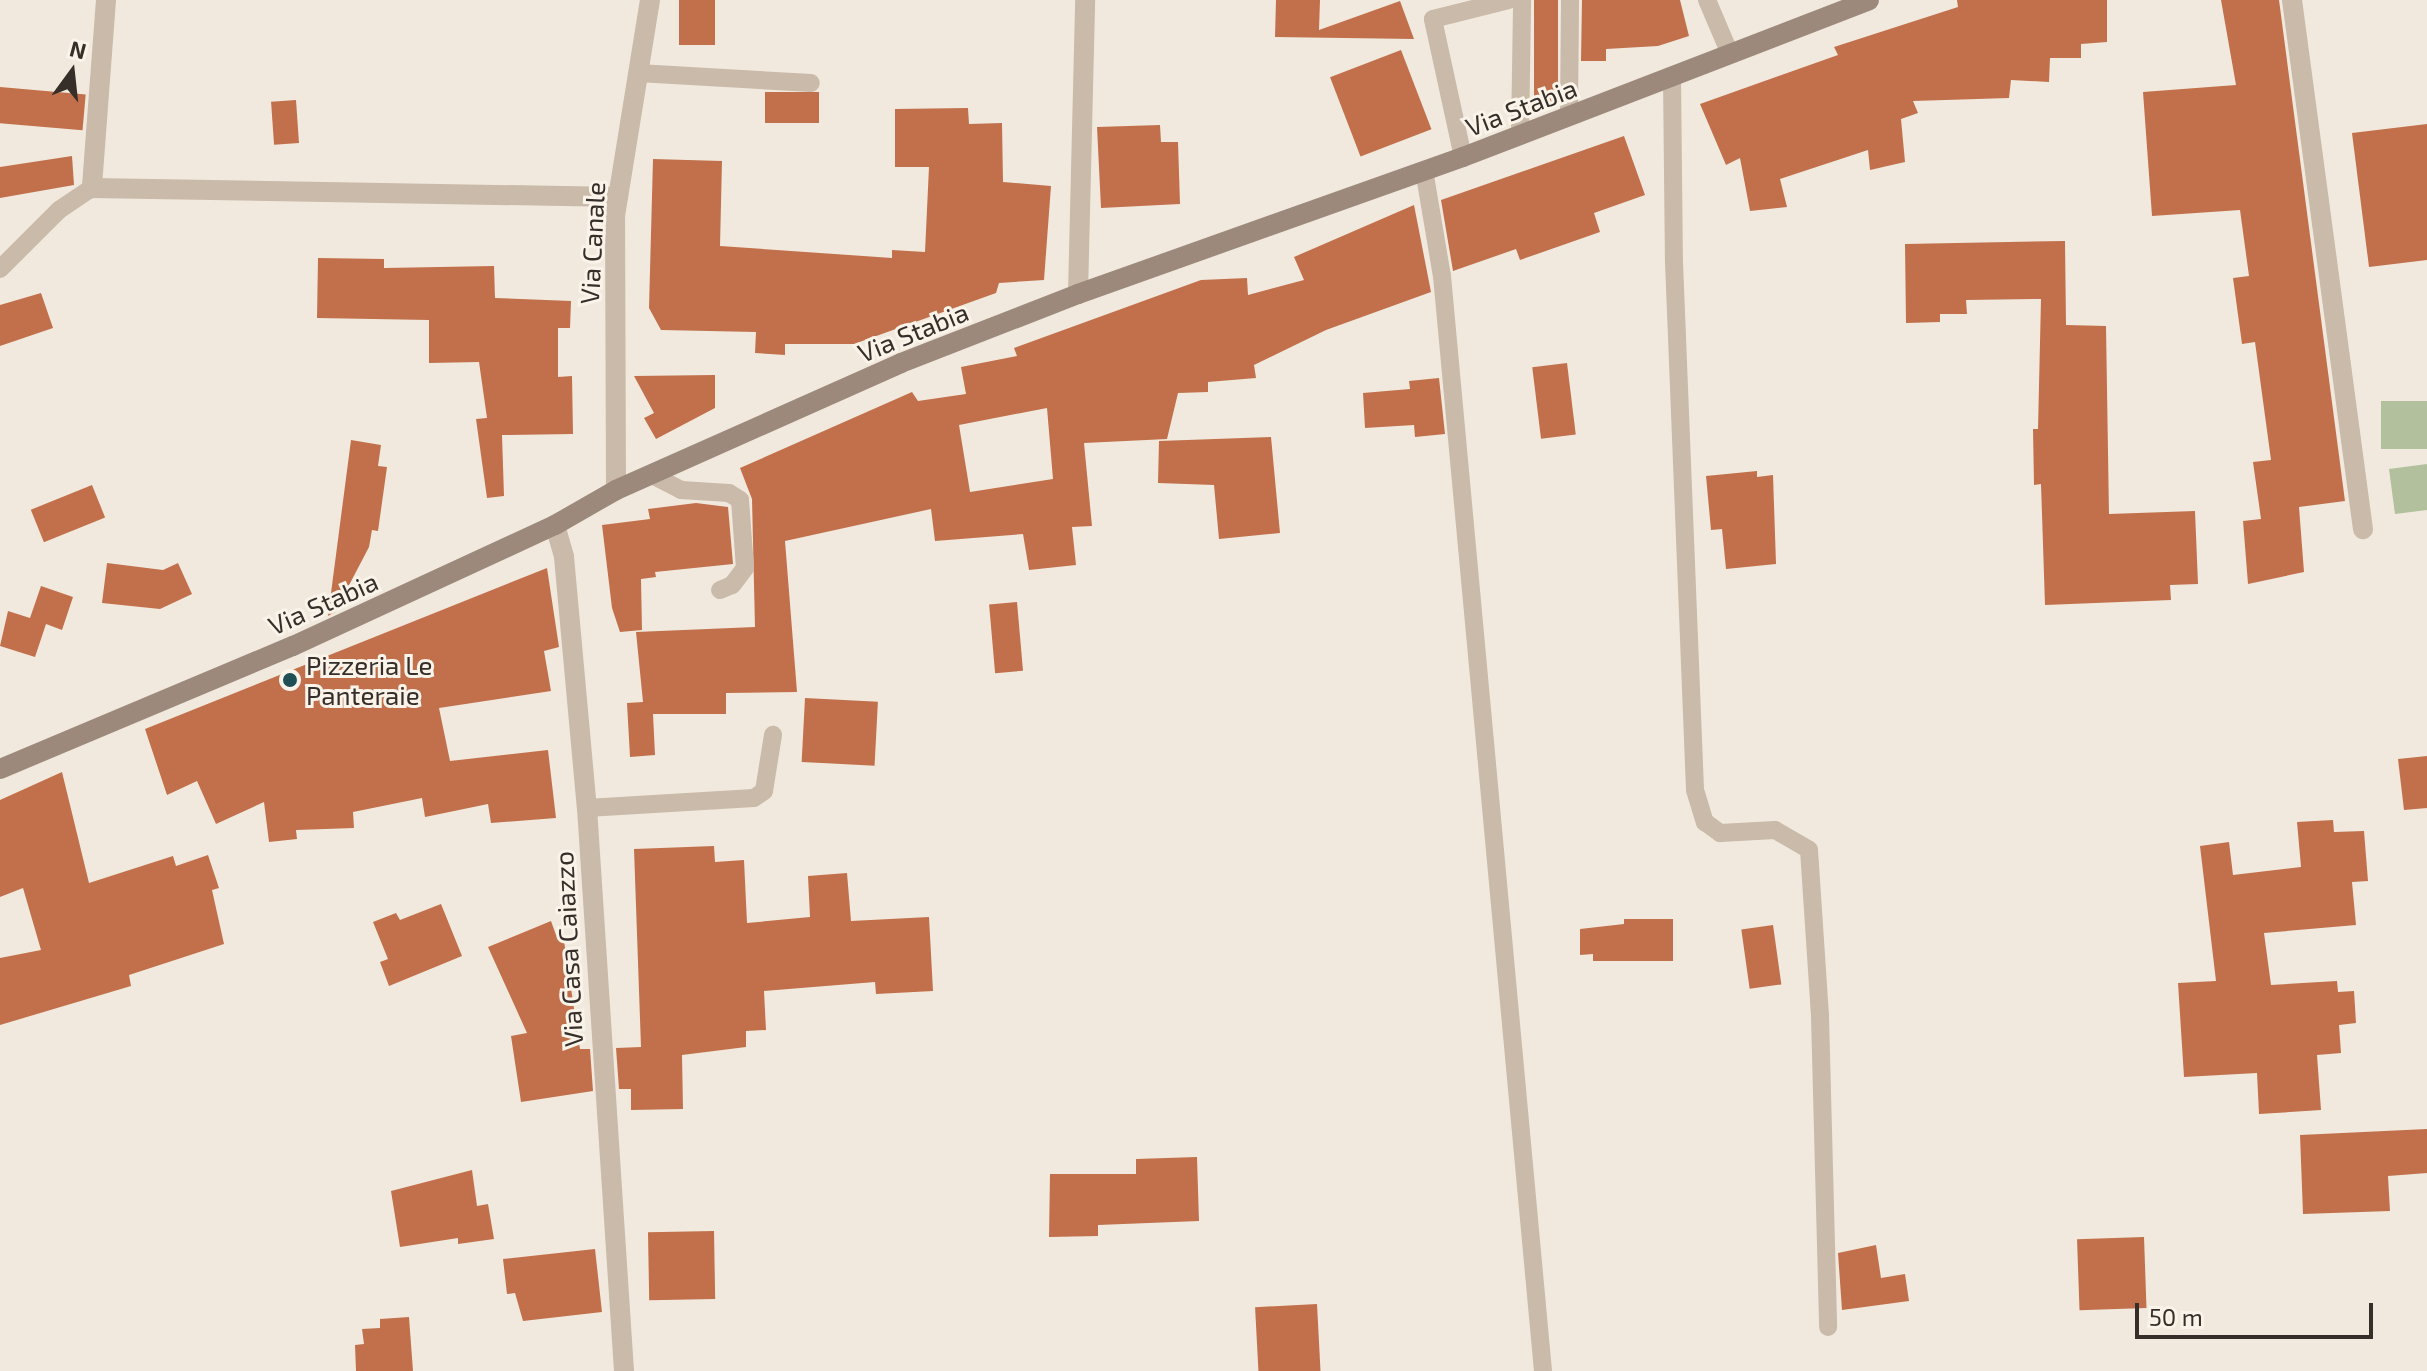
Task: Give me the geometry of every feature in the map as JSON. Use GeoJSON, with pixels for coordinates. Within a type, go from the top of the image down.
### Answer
{"type":"FeatureCollection","features":[{"type":"Feature","properties":{"kind":"main road","name":"Via Stabia"},"geometry":{"type":"LineString","coordinates":[[0,769],[293,646],[555,525],[616,490],[901,363],[1078,294],[1463,157],[1869,0]]}},
{"type":"Feature","properties":{"kind":"street"},"geometry":{"type":"LineString","coordinates":[[106,0],[92,188],[618,197]]}},
{"type":"Feature","properties":{"kind":"street","name":"Via Canale"},"geometry":{"type":"LineString","coordinates":[[616,490],[618,197],[650,0]]}},
{"type":"Feature","properties":{"kind":"street"},"geometry":{"type":"LineString","coordinates":[[1078,294],[1085,0]]}},
{"type":"Feature","properties":{"kind":"street"},"geometry":{"type":"LineString","coordinates":[[2292,0],[2363,529]]}},
{"type":"Feature","properties":{"kind":"street","name":"Via Casa Caiazzo"},"geometry":{"type":"LineString","coordinates":[[555,525],[564,557],[587,808],[624,1371]]}},
{"type":"Feature","properties":{"kind":"lane"},"geometry":{"type":"LineString","coordinates":[[1463,157],[1433,19],[1509,0]]}},
{"type":"Feature","properties":{"kind":"lane"},"geometry":{"type":"LineString","coordinates":[[1520,134],[1522,0]]}},
{"type":"Feature","properties":{"kind":"lane"},"geometry":{"type":"LineString","coordinates":[[1569,116],[1570,0]]}},
{"type":"Feature","properties":{"kind":"lane"},"geometry":{"type":"LineString","coordinates":[[1707,0],[1730,54]]}},
{"type":"Feature","properties":{"kind":"lane"},"geometry":{"type":"LineString","coordinates":[[638,73],[811,83]]}},
{"type":"Feature","properties":{"kind":"lane"},"geometry":{"type":"LineString","coordinates":[[1672,76],[1674,262],[1695,790],[1705,822],[1720,833],[1775,830],[1809,850],[1820,1016],[1828,1327]]}},
{"type":"Feature","properties":{"kind":"lane"},"geometry":{"type":"LineString","coordinates":[[1424,170],[1442,276],[1543,1371]]}},
{"type":"Feature","properties":{"kind":"lane"},"geometry":{"type":"LineString","coordinates":[[0,269],[59,210],[92,188]]}},
{"type":"Feature","properties":{"kind":"lane"},"geometry":{"type":"LineString","coordinates":[[652,475],[681,490],[729,493],[740,500],[745,568],[732,585],[720,590]]}},
{"type":"Feature","properties":{"kind":"lane"},"geometry":{"type":"LineString","coordinates":[[587,808],[754,798],[764,791],[773,735]]}},
{"type":"Feature","properties":{"kind":"green space"},"geometry":{"type":"Polygon","coordinates":[[[2381,401],[2427,401],[2427,449],[2381,449],[2381,401]]]}},
{"type":"Feature","properties":{"kind":"green space"},"geometry":{"type":"Polygon","coordinates":[[[2427,464],[2427,510],[2395,514],[2389,469],[2427,464]]]}},
{"type":"Feature","properties":{"kind":"building"},"geometry":{"type":"Polygon","coordinates":[[[679,0],[715,0],[715,45],[679,45],[679,0]]]}},
{"type":"Feature","properties":{"kind":"building"},"geometry":{"type":"Polygon","coordinates":[[[1276,0],[1320,0],[1319,30],[1400,1],[1414,39],[1275,37],[1276,0]]]}},
{"type":"Feature","properties":{"kind":"building"},"geometry":{"type":"Polygon","coordinates":[[[1534,0],[1558,0],[1558,104],[1534,104],[1534,0]]]}},
{"type":"Feature","properties":{"kind":"building"},"geometry":{"type":"Polygon","coordinates":[[[1582,0],[1680,0],[1689,36],[1658,46],[1606,49],[1606,61],[1581,61],[1582,0]]]}},
{"type":"Feature","properties":{"kind":"building"},"geometry":{"type":"Polygon","coordinates":[[[1957,0],[2107,0],[2107,42],[2081,44],[2081,58],[2050,58],[2049,82],[2011,80],[2009,98],[1913,101],[1918,113],[1901,119],[1905,162],[1870,170],[1868,150],[1780,179],[1787,207],[1750,211],[1740,158],[1726,165],[1700,104],[1838,55],[1834,47],[1958,7],[1957,0]]]}},
{"type":"Feature","properties":{"kind":"building"},"geometry":{"type":"Polygon","coordinates":[[[2221,0],[2279,0],[2345,501],[2299,507],[2304,572],[2248,584],[2243,521],[2261,519],[2253,462],[2271,460],[2255,342],[2242,344],[2233,278],[2249,276],[2240,210],[2152,216],[2143,92],[2236,85],[2221,0]]]}},
{"type":"Feature","properties":{"kind":"building"},"geometry":{"type":"Polygon","coordinates":[[[1401,50],[1431,129],[1361,157],[1330,77],[1401,50]]]}},
{"type":"Feature","properties":{"kind":"building"},"geometry":{"type":"Polygon","coordinates":[[[0,87],[86,94],[83,130],[0,123],[0,87]]]}},
{"type":"Feature","properties":{"kind":"building"},"geometry":{"type":"Polygon","coordinates":[[[765,92],[819,92],[819,123],[765,123],[765,92]]]}},
{"type":"Feature","properties":{"kind":"building"},"geometry":{"type":"Polygon","coordinates":[[[296,100],[299,143],[274,145],[271,102],[296,100]]]}},
{"type":"Feature","properties":{"kind":"building"},"geometry":{"type":"Polygon","coordinates":[[[968,108],[969,124],[1002,123],[1003,182],[1051,186],[1044,280],[999,283],[996,293],[854,344],[785,344],[785,355],[755,353],[756,332],[661,330],[649,308],[653,159],[722,161],[720,246],[892,258],[892,250],[925,252],[929,167],[895,167],[895,109],[968,108]]]}},
{"type":"Feature","properties":{"kind":"building"},"geometry":{"type":"Polygon","coordinates":[[[2427,124],[2427,260],[2369,267],[2352,133],[2427,124]]]}},
{"type":"Feature","properties":{"kind":"building"},"geometry":{"type":"Polygon","coordinates":[[[1160,125],[1161,142],[1178,142],[1180,204],[1101,208],[1097,127],[1160,125]]]}},
{"type":"Feature","properties":{"kind":"building"},"geometry":{"type":"Polygon","coordinates":[[[1624,136],[1645,195],[1594,213],[1600,232],[1520,260],[1516,249],[1453,271],[1441,200],[1624,136]]]}},
{"type":"Feature","properties":{"kind":"building"},"geometry":{"type":"Polygon","coordinates":[[[72,156],[74,185],[0,198],[0,167],[72,156]]]}},
{"type":"Feature","properties":{"kind":"building"},"geometry":{"type":"Polygon","coordinates":[[[1414,205],[1431,292],[1326,330],[1254,365],[1256,378],[1208,382],[1208,392],[1178,393],[1167,439],[1084,443],[1092,526],[1072,527],[1076,565],[1029,570],[1023,534],[935,541],[931,509],[785,541],[797,692],[726,693],[726,714],[653,714],[655,755],[630,757],[627,703],[643,702],[636,632],[755,627],[752,499],[740,468],[912,392],[918,401],[966,394],[961,367],[1017,356],[1014,348],[1201,280],[1247,278],[1248,295],[1304,280],[1294,257],[1414,205]],[[1047,408],[959,425],[970,492],[1053,479],[1047,408]]]}},
{"type":"Feature","properties":{"kind":"building"},"geometry":{"type":"Polygon","coordinates":[[[2065,241],[2066,325],[2106,326],[2109,514],[2195,511],[2198,584],[2170,585],[2171,600],[2045,605],[2041,484],[2034,485],[2033,429],[2038,429],[2041,299],[1966,300],[1967,314],[1940,314],[1940,322],[1906,323],[1905,244],[2065,241]]]}},
{"type":"Feature","properties":{"kind":"building"},"geometry":{"type":"Polygon","coordinates":[[[318,258],[384,259],[384,268],[494,266],[495,298],[571,301],[570,328],[558,328],[558,377],[572,376],[573,434],[502,435],[504,496],[487,498],[476,419],[487,418],[479,362],[429,363],[429,320],[317,318],[318,258]]]}},
{"type":"Feature","properties":{"kind":"building"},"geometry":{"type":"Polygon","coordinates":[[[41,293],[53,328],[0,346],[0,305],[41,293]]]}},
{"type":"Feature","properties":{"kind":"building"},"geometry":{"type":"Polygon","coordinates":[[[1567,363],[1576,434],[1541,439],[1532,367],[1567,363]]]}},
{"type":"Feature","properties":{"kind":"building"},"geometry":{"type":"Polygon","coordinates":[[[715,375],[715,408],[656,439],[644,418],[654,413],[634,376],[715,375]]]}},
{"type":"Feature","properties":{"kind":"building"},"geometry":{"type":"Polygon","coordinates":[[[1439,378],[1445,434],[1415,437],[1414,425],[1365,428],[1363,393],[1410,389],[1409,381],[1439,378]]]}},
{"type":"Feature","properties":{"kind":"building"},"geometry":{"type":"Polygon","coordinates":[[[1271,437],[1280,533],[1219,539],[1214,485],[1158,483],[1159,441],[1271,437]]]}},
{"type":"Feature","properties":{"kind":"building"},"geometry":{"type":"Polygon","coordinates":[[[351,440],[381,445],[378,466],[387,467],[378,531],[372,530],[369,547],[335,612],[328,616],[351,440]]]}},
{"type":"Feature","properties":{"kind":"building"},"geometry":{"type":"Polygon","coordinates":[[[1757,471],[1757,477],[1773,475],[1776,564],[1726,569],[1722,529],[1711,530],[1706,476],[1757,471]]]}},
{"type":"Feature","properties":{"kind":"building"},"geometry":{"type":"Polygon","coordinates":[[[92,485],[105,517],[44,542],[31,510],[92,485]]]}},
{"type":"Feature","properties":{"kind":"building"},"geometry":{"type":"Polygon","coordinates":[[[696,503],[728,507],[733,564],[655,572],[656,577],[641,579],[642,630],[620,632],[612,608],[602,525],[650,519],[648,509],[696,503]]]}},
{"type":"Feature","properties":{"kind":"building"},"geometry":{"type":"Polygon","coordinates":[[[107,563],[163,570],[178,563],[192,594],[160,609],[102,603],[107,563]]]}},
{"type":"Feature","properties":{"kind":"building"},"geometry":{"type":"Polygon","coordinates":[[[547,568],[559,647],[544,651],[551,691],[439,708],[450,761],[548,750],[556,818],[491,823],[488,804],[425,817],[422,798],[353,812],[354,828],[296,830],[297,839],[269,842],[264,802],[216,824],[197,781],[167,795],[145,729],[547,568]]]}},
{"type":"Feature","properties":{"kind":"building"},"geometry":{"type":"Polygon","coordinates":[[[41,586],[73,597],[62,630],[46,624],[35,657],[0,646],[8,611],[30,618],[41,586]]]}},
{"type":"Feature","properties":{"kind":"building"},"geometry":{"type":"Polygon","coordinates":[[[1017,602],[1023,671],[995,673],[989,604],[1017,602]]]}},
{"type":"Feature","properties":{"kind":"building"},"geometry":{"type":"Polygon","coordinates":[[[805,698],[878,702],[875,766],[802,762],[805,698]]]}},
{"type":"Feature","properties":{"kind":"building"},"geometry":{"type":"Polygon","coordinates":[[[2427,756],[2427,808],[2404,810],[2398,759],[2427,756]]]}},
{"type":"Feature","properties":{"kind":"building"},"geometry":{"type":"Polygon","coordinates":[[[62,772],[89,883],[173,856],[176,866],[208,855],[219,888],[212,890],[224,944],[129,975],[131,986],[0,1025],[0,958],[41,950],[23,888],[0,897],[0,800],[62,772]]]}},
{"type":"Feature","properties":{"kind":"building"},"geometry":{"type":"Polygon","coordinates":[[[2333,820],[2334,832],[2364,831],[2368,881],[2352,882],[2356,925],[2264,933],[2271,985],[2337,981],[2338,992],[2354,991],[2356,1023],[2339,1025],[2341,1053],[2317,1055],[2321,1110],[2259,1114],[2257,1073],[2184,1077],[2178,983],[2216,981],[2200,846],[2229,842],[2233,875],[2301,867],[2297,822],[2333,820]]]}},
{"type":"Feature","properties":{"kind":"building"},"geometry":{"type":"Polygon","coordinates":[[[714,846],[715,862],[744,860],[747,923],[810,917],[808,876],[847,873],[851,921],[929,917],[933,991],[876,994],[875,982],[764,991],[766,1030],[746,1031],[746,1047],[682,1055],[683,1109],[631,1110],[631,1089],[619,1089],[616,1048],[641,1047],[634,849],[714,846]]]}},
{"type":"Feature","properties":{"kind":"building"},"geometry":{"type":"Polygon","coordinates":[[[441,904],[462,956],[389,986],[380,962],[388,959],[373,922],[396,913],[400,920],[441,904]]]}},
{"type":"Feature","properties":{"kind":"building"},"geometry":{"type":"Polygon","coordinates":[[[1624,919],[1673,919],[1673,961],[1593,961],[1593,954],[1580,955],[1580,929],[1624,924],[1624,919]]]}},
{"type":"Feature","properties":{"kind":"building"},"geometry":{"type":"Polygon","coordinates":[[[551,921],[556,935],[563,934],[580,1049],[590,1049],[593,1091],[521,1102],[511,1036],[527,1033],[488,947],[551,921]]]}},
{"type":"Feature","properties":{"kind":"building"},"geometry":{"type":"Polygon","coordinates":[[[1773,925],[1781,984],[1750,989],[1741,929],[1773,925]]]}},
{"type":"Feature","properties":{"kind":"building"},"geometry":{"type":"Polygon","coordinates":[[[2427,1129],[2427,1173],[2388,1176],[2390,1211],[2303,1214],[2300,1135],[2427,1129]]]}},
{"type":"Feature","properties":{"kind":"building"},"geometry":{"type":"Polygon","coordinates":[[[1197,1157],[1199,1221],[1098,1225],[1098,1236],[1049,1237],[1050,1174],[1136,1174],[1136,1159],[1197,1157]]]}},
{"type":"Feature","properties":{"kind":"building"},"geometry":{"type":"Polygon","coordinates":[[[472,1170],[477,1206],[488,1204],[494,1239],[458,1244],[458,1238],[400,1247],[391,1191],[472,1170]]]}},
{"type":"Feature","properties":{"kind":"building"},"geometry":{"type":"Polygon","coordinates":[[[714,1231],[715,1299],[649,1300],[648,1232],[714,1231]]]}},
{"type":"Feature","properties":{"kind":"building"},"geometry":{"type":"Polygon","coordinates":[[[2144,1237],[2146,1308],[2080,1310],[2077,1239],[2144,1237]]]}},
{"type":"Feature","properties":{"kind":"building"},"geometry":{"type":"Polygon","coordinates":[[[1876,1245],[1881,1278],[1905,1274],[1909,1301],[1842,1310],[1838,1253],[1876,1245]]]}},
{"type":"Feature","properties":{"kind":"building"},"geometry":{"type":"Polygon","coordinates":[[[595,1249],[602,1312],[523,1321],[515,1293],[507,1294],[503,1259],[595,1249]]]}},
{"type":"Feature","properties":{"kind":"building"},"geometry":{"type":"Polygon","coordinates":[[[1317,1304],[1321,1371],[1258,1371],[1255,1307],[1317,1304]]]}},
{"type":"Feature","properties":{"kind":"building"},"geometry":{"type":"Polygon","coordinates":[[[409,1317],[413,1371],[356,1371],[355,1345],[364,1344],[362,1329],[380,1328],[380,1319],[409,1317]]]}},
{"type":"Feature","properties":{"kind":"place","name":"Pizzeria Le Panteraie"},"geometry":{"type":"Point","coordinates":[290,680]}}]}
